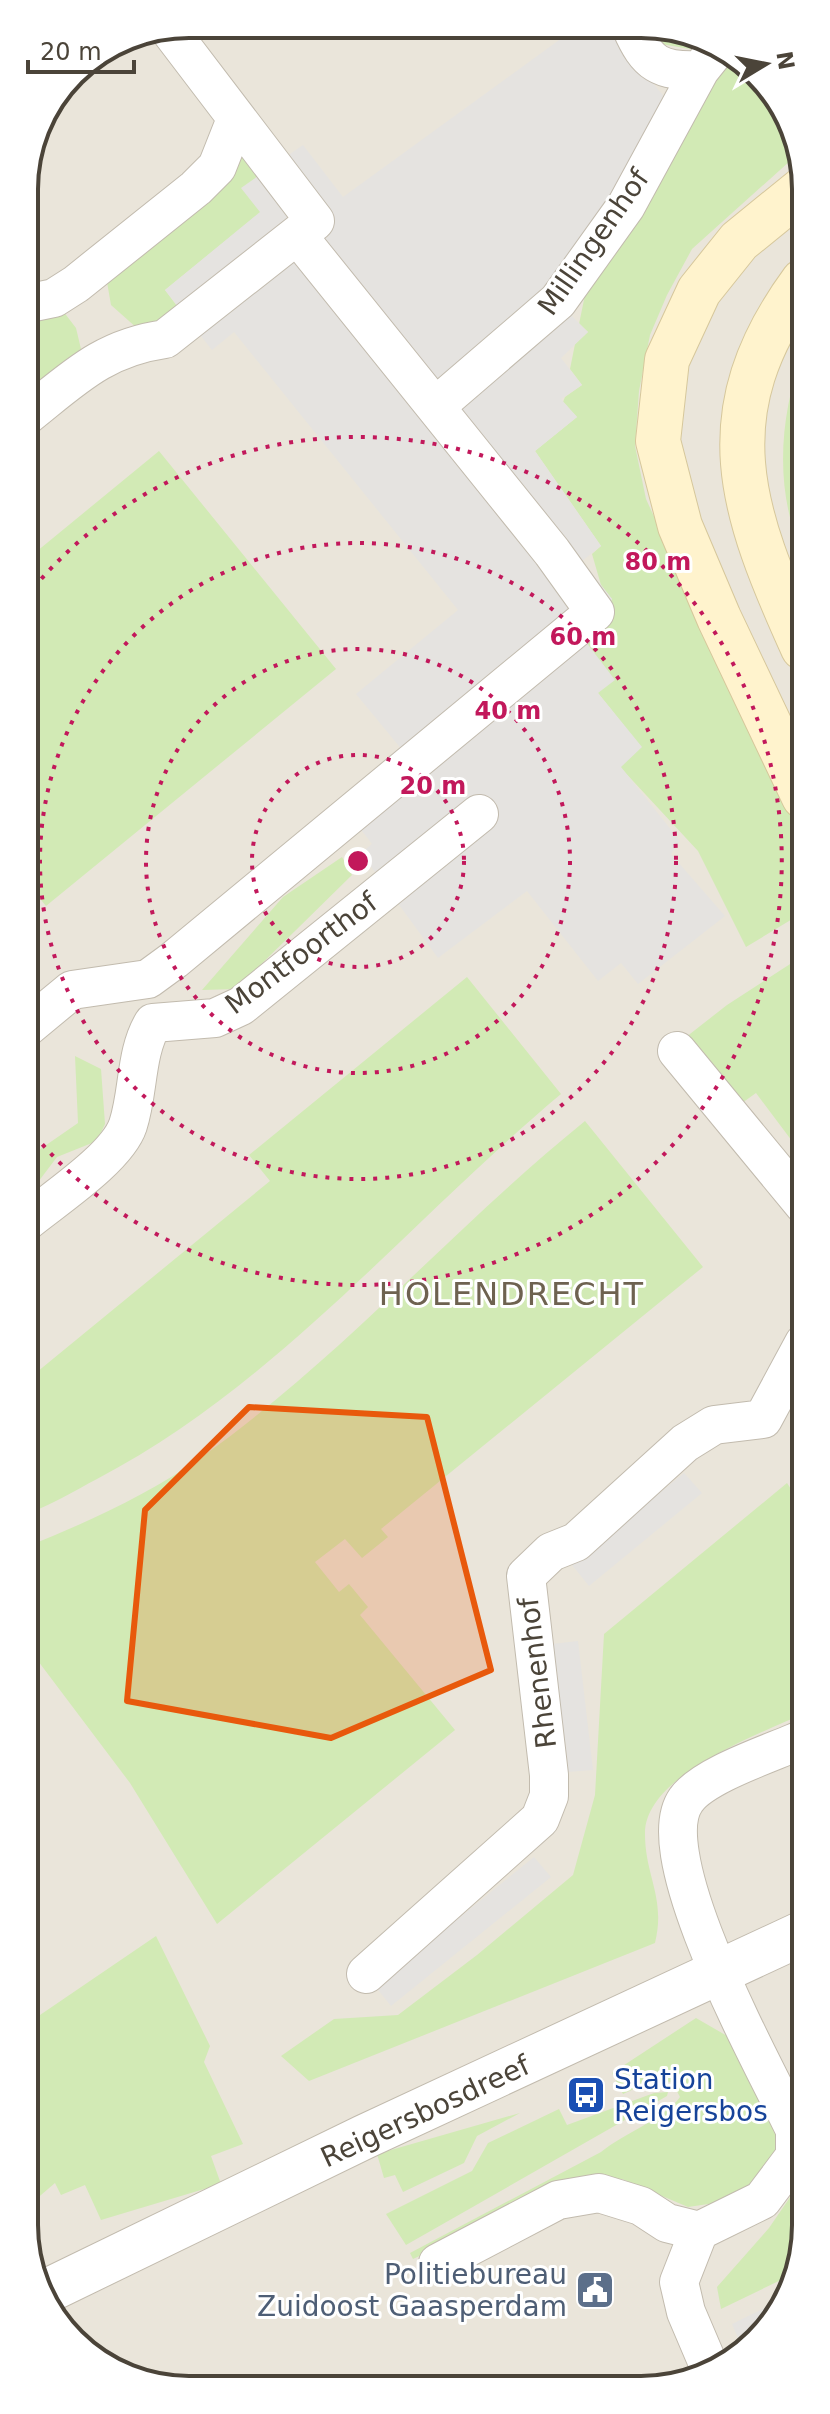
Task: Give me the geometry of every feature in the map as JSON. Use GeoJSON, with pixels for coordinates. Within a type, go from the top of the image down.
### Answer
{"type":"FeatureCollection","features":[{"type":"Feature","properties":{"kind":"main road"},"geometry":{"type":"LineString","coordinates":[[792,198],[739,241],[699,291],[667,360],[658,441],[680,526],[719,618],[792,772]]}},
{"type":"Feature","properties":{"kind":"main road"},"geometry":{"type":"LineString","coordinates":[[792,296],[775,318],[753,374],[740,431],[747,505],[775,587],[792,624]]}},
{"type":"Feature","properties":{"kind":"street"},"geometry":{"type":"LineString","coordinates":[[638,38],[654,64],[674,71],[708,60]]}},
{"type":"Feature","properties":{"kind":"street"},"geometry":{"type":"LineString","coordinates":[[38,407],[106,354],[135,343],[165,339],[315,221],[173,39]]}},
{"type":"Feature","properties":{"kind":"street","name":"Millingenhof"},"geometry":{"type":"LineString","coordinates":[[436,406],[558,301],[626,206],[708,60]]}},
{"type":"Feature","properties":{"kind":"street"},"geometry":{"type":"LineString","coordinates":[[38,301],[54,298],[76,284],[196,188],[217,167],[236,119]]}},
{"type":"Feature","properties":{"kind":"street"},"geometry":{"type":"LineString","coordinates":[[38,1018],[72,990],[148,979],[595,612],[552,552],[297,235]]}},
{"type":"Feature","properties":{"kind":"street","name":"Montfoorthof"},"geometry":{"type":"LineString","coordinates":[[38,1212],[111,1151],[128,1126],[144,1037],[153,1023],[215,1018],[241,1006],[479,814]]}},
{"type":"Feature","properties":{"kind":"street"},"geometry":{"type":"LineString","coordinates":[[677,1051],[792,1190]]}},
{"type":"Feature","properties":{"kind":"street","name":"Rhenenhof"},"geometry":{"type":"LineString","coordinates":[[366,1974],[540,1819],[549,1796],[549,1775],[526,1576],[551,1552],[576,1542],[685,1443],[714,1425],[763,1419],[792,1365]]}},
{"type":"Feature","properties":{"kind":"street"},"geometry":{"type":"LineString","coordinates":[[792,1744],[710,1781],[687,1797],[678,1812],[679,1847],[685,1873],[717,1975],[792,2124]]}},
{"type":"Feature","properties":{"kind":"street","name":"Reigersbosdreef"},"geometry":{"type":"LineString","coordinates":[[52,2288],[364,2137],[792,1938]]}},
{"type":"Feature","properties":{"kind":"street"},"geometry":{"type":"LineString","coordinates":[[438,2263],[558,2200],[599,2193],[641,2206],[667,2223],[699,2231],[762,2200],[792,2160]]}},
{"type":"Feature","properties":{"kind":"street"},"geometry":{"type":"LineString","coordinates":[[699,2231],[679,2282],[686,2312],[707,2361]]}},
{"type":"Feature","properties":{"kind":"highlighted area"},"geometry":{"type":"Polygon","coordinates":[[[249,1407],[427,1417],[491,1670],[331,1738],[127,1701],[145,1510],[249,1407]]]}},
{"type":"Feature","properties":{"kind":"shaded area"},"geometry":{"type":"Polygon","coordinates":[[[189,38],[661,39],[690,46],[726,64],[726,104],[766,104],[784,140],[789,159],[792,179],[792,2235],[781,2283],[755,2325],[717,2356],[671,2373],[641,2376],[169,2375],[122,2360],[82,2332],[58,2301],[41,2255],[38,2225],[38,179],[49,131],[75,89],[113,58],[159,41],[189,38]]]}},
{"type":"Feature","properties":{"kind":"shaded area"},"geometry":{"type":"Polygon","coordinates":[[[562,38],[615,38],[687,124],[572,316],[588,332],[561,358],[582,385],[561,399],[577,417],[535,451],[601,546],[582,561],[612,599],[602,627],[586,642],[615,680],[598,693],[642,747],[621,767],[680,841],[671,854],[725,916],[638,984],[621,963],[598,981],[527,891],[438,958],[361,853],[372,844],[359,827],[422,774],[356,694],[458,610],[234,332],[212,350],[165,290],[260,212],[241,188],[303,145],[343,197],[562,38]]]}},
{"type":"Feature","properties":{"kind":"shaded area"},"geometry":{"type":"Polygon","coordinates":[[[684,1473],[702,1493],[589,1586],[572,1565],[684,1473]]]}},
{"type":"Feature","properties":{"kind":"shaded area"},"geometry":{"type":"Polygon","coordinates":[[[578,1641],[593,1770],[567,1772],[552,1644],[578,1641]]]}},
{"type":"Feature","properties":{"kind":"shaded area"},"geometry":{"type":"Polygon","coordinates":[[[534,1857],[551,1877],[391,2006],[375,1986],[534,1857]]]}},
{"type":"Feature","properties":{"kind":"shaded area"},"geometry":{"type":"Polygon","coordinates":[[[768,2306],[739,2340],[732,2324],[768,2306]]]}},
{"type":"Feature","properties":{"kind":"green space"},"geometry":{"type":"Polygon","coordinates":[[[657,39],[693,47],[690,49],[661,44],[657,39]]]}},
{"type":"Feature","properties":{"kind":"green space"},"geometry":{"type":"Polygon","coordinates":[[[726,68],[726,104],[766,104],[784,140],[789,162],[692,249],[667,295],[650,335],[639,391],[635,446],[646,499],[792,819],[792,919],[746,947],[698,851],[620,767],[641,747],[598,693],[585,642],[612,599],[601,585],[592,554],[601,546],[535,451],[577,417],[563,402],[582,385],[570,369],[575,344],[588,332],[579,324],[585,295],[687,124],[726,68]]]}},
{"type":"Feature","properties":{"kind":"green space"},"geometry":{"type":"Polygon","coordinates":[[[247,141],[269,167],[256,177],[248,196],[261,212],[165,290],[180,310],[163,326],[138,329],[111,305],[107,282],[247,141]]]}},
{"type":"Feature","properties":{"kind":"green space"},"geometry":{"type":"Polygon","coordinates":[[[63,311],[76,328],[81,349],[38,389],[38,314],[63,311]]]}},
{"type":"Feature","properties":{"kind":"green space"},"geometry":{"type":"Polygon","coordinates":[[[792,390],[792,523],[787,506],[783,454],[792,390]]]}},
{"type":"Feature","properties":{"kind":"green space"},"geometry":{"type":"Polygon","coordinates":[[[159,451],[336,669],[46,906],[38,896],[38,550],[159,451]]]}},
{"type":"Feature","properties":{"kind":"green space"},"geometry":{"type":"Polygon","coordinates":[[[342,857],[352,875],[236,989],[202,990],[283,897],[342,857]]]}},
{"type":"Feature","properties":{"kind":"green space"},"geometry":{"type":"Polygon","coordinates":[[[792,963],[792,1141],[756,1093],[735,1108],[681,1041],[727,1005],[792,963]]]}},
{"type":"Feature","properties":{"kind":"green space"},"geometry":{"type":"Polygon","coordinates":[[[467,977],[561,1094],[339,1299],[224,1397],[163,1440],[38,1509],[38,1371],[270,1181],[249,1155],[467,977]]]}},
{"type":"Feature","properties":{"kind":"green space"},"geometry":{"type":"Polygon","coordinates":[[[75,1056],[101,1069],[105,1124],[97,1141],[57,1157],[38,1182],[38,1151],[78,1123],[75,1056]]]}},
{"type":"Feature","properties":{"kind":"green space"},"geometry":{"type":"Polygon","coordinates":[[[585,1121],[703,1267],[381,1529],[388,1537],[362,1558],[345,1539],[315,1562],[339,1592],[349,1584],[368,1607],[360,1615],[455,1730],[217,1924],[130,1783],[38,1661],[38,1542],[95,1518],[161,1483],[254,1418],[350,1335],[585,1121]]]}},
{"type":"Feature","properties":{"kind":"green space"},"geometry":{"type":"Polygon","coordinates":[[[787,1483],[792,1490],[792,1719],[734,1745],[683,1775],[663,1793],[650,1813],[645,1834],[657,1900],[655,1943],[309,2081],[281,2056],[334,2019],[398,2015],[477,1955],[573,1875],[595,1795],[604,1634],[787,1483]]]}},
{"type":"Feature","properties":{"kind":"green space"},"geometry":{"type":"Polygon","coordinates":[[[156,1936],[210,2046],[204,2062],[243,2144],[211,2156],[221,2184],[101,2220],[85,2185],[61,2195],[55,2183],[38,2198],[40,2015],[156,1936]]]}},
{"type":"Feature","properties":{"kind":"green space"},"geometry":{"type":"Polygon","coordinates":[[[696,2018],[741,2044],[776,2123],[777,2149],[747,2193],[722,2202],[688,2207],[622,2179],[577,2183],[413,2259],[410,2253],[601,2152],[673,2105],[680,2097],[672,2082],[651,2081],[623,2094],[612,2073],[696,2018]]]}},
{"type":"Feature","properties":{"kind":"green space"},"geometry":{"type":"Polygon","coordinates":[[[668,2092],[667,2096],[406,2245],[386,2214],[472,2171],[488,2143],[559,2109],[567,2125],[654,2093],[668,2092]]]}},
{"type":"Feature","properties":{"kind":"green space"},"geometry":{"type":"Polygon","coordinates":[[[520,2113],[477,2136],[464,2163],[403,2192],[395,2175],[384,2178],[377,2154],[520,2113]]]}},
{"type":"Feature","properties":{"kind":"green space"},"geometry":{"type":"Polygon","coordinates":[[[792,2194],[791,2245],[782,2279],[721,2309],[717,2287],[769,2228],[792,2194]]]}},
{"type":"Feature","properties":{"kind":"place","name":"Station Reigersbos"},"geometry":{"type":"Point","coordinates":[586,2095]}},
{"type":"Feature","properties":{"kind":"place","name":"Politiebureau Zuidoost Gaasperdam"},"geometry":{"type":"Point","coordinates":[595,2290]}},
{"type":"Feature","properties":{"kind":"district","name":"HOLENDRECHT"},"geometry":{"type":"Point","coordinates":[512,1294]}}]}
